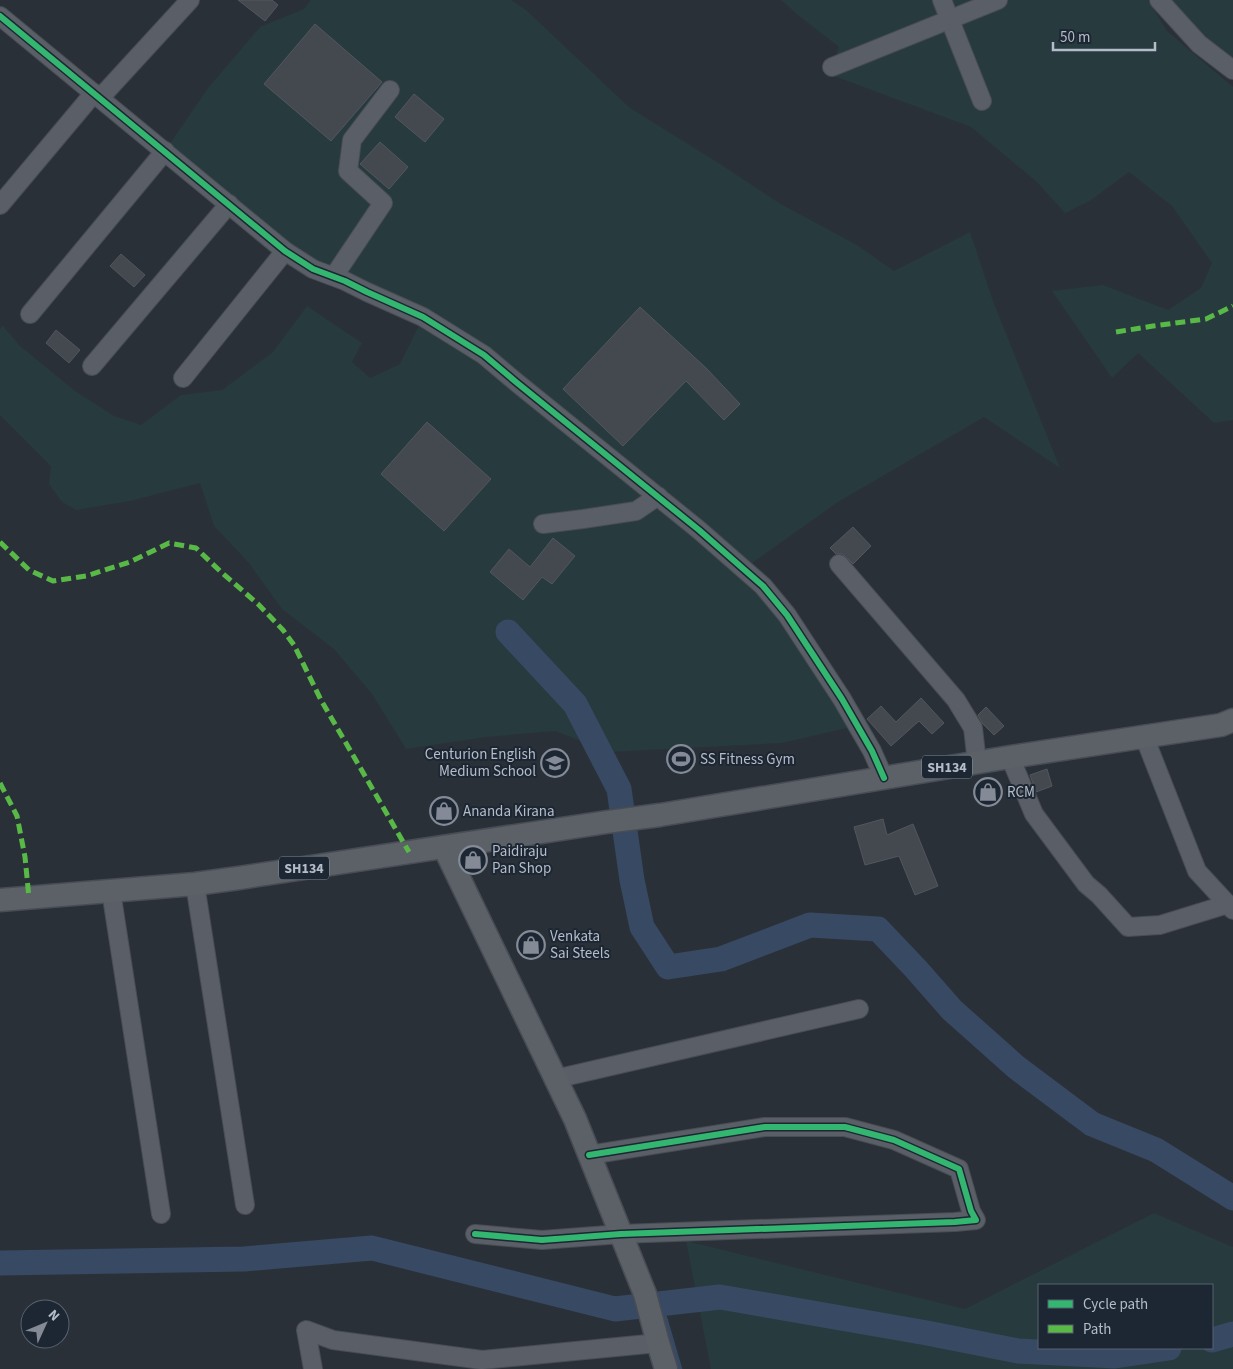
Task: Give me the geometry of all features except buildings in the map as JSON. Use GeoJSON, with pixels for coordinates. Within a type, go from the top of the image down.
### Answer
{"type":"FeatureCollection","features":[{"type":"Feature","properties":{"kind":"main road","name":"SH134"},"geometry":{"type":"LineString","coordinates":[[0,900],[195,884],[239,878],[660,815],[977,762],[1221,725],[1233,720]]}},
{"type":"Feature","properties":{"kind":"main road"},"geometry":{"type":"LineString","coordinates":[[444,847],[575,1119],[645,1294],[666,1369]]}},
{"type":"Feature","properties":{"kind":"street"},"geometry":{"type":"LineString","coordinates":[[0,205],[97,96],[190,0]]}},
{"type":"Feature","properties":{"kind":"street"},"geometry":{"type":"LineString","coordinates":[[942,0],[982,101]]}},
{"type":"Feature","properties":{"kind":"street"},"geometry":{"type":"LineString","coordinates":[[832,67],[998,0]]}},
{"type":"Feature","properties":{"kind":"street"},"geometry":{"type":"LineString","coordinates":[[1159,0],[1199,44],[1233,70]]}},
{"type":"Feature","properties":{"kind":"street"},"geometry":{"type":"LineString","coordinates":[[0,16],[285,251],[313,269],[334,276],[423,317],[484,355],[699,530],[763,586],[787,615],[842,699],[872,751],[884,778]]}},
{"type":"Feature","properties":{"kind":"street"},"geometry":{"type":"LineString","coordinates":[[334,276],[384,203],[348,171],[352,140],[390,90]]}},
{"type":"Feature","properties":{"kind":"street"},"geometry":{"type":"LineString","coordinates":[[30,314],[165,151]]}},
{"type":"Feature","properties":{"kind":"street"},"geometry":{"type":"LineString","coordinates":[[92,366],[229,204]]}},
{"type":"Feature","properties":{"kind":"street"},"geometry":{"type":"LineString","coordinates":[[183,378],[285,251]]}},
{"type":"Feature","properties":{"kind":"street"},"geometry":{"type":"LineString","coordinates":[[543,524],[636,511],[658,496]]}},
{"type":"Feature","properties":{"kind":"street"},"geometry":{"type":"LineString","coordinates":[[839,564],[956,700],[973,728],[977,762]]}},
{"type":"Feature","properties":{"kind":"street"},"geometry":{"type":"LineString","coordinates":[[1010,757],[1034,814],[1086,884],[1099,895],[1128,927],[1160,925],[1230,907],[1197,871],[1144,736]]}},
{"type":"Feature","properties":{"kind":"street"},"geometry":{"type":"LineString","coordinates":[[195,884],[245,1205]]}},
{"type":"Feature","properties":{"kind":"street"},"geometry":{"type":"LineString","coordinates":[[111,891],[161,1214]]}},
{"type":"Feature","properties":{"kind":"street"},"geometry":{"type":"LineString","coordinates":[[555,1079],[859,1010]]}},
{"type":"Feature","properties":{"kind":"street"},"geometry":{"type":"LineString","coordinates":[[475,1234],[542,1240],[621,1234],[976,1220],[971,1211],[960,1169],[894,1140],[845,1127],[765,1127],[589,1155]]}},
{"type":"Feature","properties":{"kind":"street"},"geometry":{"type":"LineString","coordinates":[[314,1369],[306,1330],[333,1340],[482,1360],[656,1333]]}},
{"type":"Feature","properties":{"kind":"green space"},"geometry":{"type":"Polygon","coordinates":[[[311,0],[511,0],[526,10],[630,108],[779,203],[857,245],[894,271],[970,232],[993,301],[1060,468],[984,417],[838,502],[748,566],[763,586],[851,727],[782,743],[610,752],[555,731],[486,737],[406,749],[372,694],[334,649],[282,609],[248,562],[214,526],[200,483],[130,501],[76,510],[62,502],[49,484],[51,466],[0,415],[0,329],[3,326],[20,346],[75,391],[114,416],[141,425],[181,395],[222,390],[273,352],[307,306],[362,343],[352,362],[370,378],[400,364],[423,317],[313,269],[165,151],[208,88],[260,27],[304,9],[311,0]]]}},
{"type":"Feature","properties":{"kind":"green space"},"geometry":{"type":"Polygon","coordinates":[[[781,0],[1148,0],[1167,31],[1233,87],[1233,420],[1214,423],[1138,353],[1112,378],[1052,291],[1103,285],[1168,310],[1201,288],[1212,263],[1172,206],[1129,172],[1091,200],[1065,213],[1037,182],[971,127],[834,76],[832,67],[839,47],[781,0]]]}},
{"type":"Feature","properties":{"kind":"green space"},"geometry":{"type":"Polygon","coordinates":[[[1167,0],[1233,0],[1233,68],[1167,0]]]}},
{"type":"Feature","properties":{"kind":"green space"},"geometry":{"type":"Polygon","coordinates":[[[1154,1213],[1233,1247],[1233,1369],[711,1369],[686,1241],[965,1309],[1154,1213]]]}},
{"type":"Feature","properties":{"kind":"waterway"},"geometry":{"type":"LineString","coordinates":[[508,632],[575,704],[619,789],[632,880],[642,927],[668,967],[721,959],[810,925],[878,929],[952,1010],[1016,1067],[1092,1124],[1156,1150],[1233,1198]]}},
{"type":"Feature","properties":{"kind":"waterway"},"geometry":{"type":"LineString","coordinates":[[0,1263],[244,1259],[372,1248],[615,1309],[720,1297],[1018,1351],[1115,1356],[1162,1349]]}},
{"type":"Feature","properties":{"kind":"waterway"},"geometry":{"type":"LineString","coordinates":[[661,1304],[680,1369]]}},
{"type":"Feature","properties":{"kind":"waterway"},"geometry":{"type":"LineString","coordinates":[[1213,1340],[1233,1334]]}},
{"type":"Feature","properties":{"kind":"marked path"},"geometry":{"type":"LineString","coordinates":[[1116,332],[1206,319],[1233,306]]}},
{"type":"Feature","properties":{"kind":"marked path"},"geometry":{"type":"LineString","coordinates":[[0,542],[29,570],[53,581],[86,576],[130,562],[169,543],[196,548],[258,604],[283,630],[294,645],[321,700],[409,852]]}},
{"type":"Feature","properties":{"kind":"marked path"},"geometry":{"type":"LineString","coordinates":[[0,783],[17,816],[25,857],[29,898]]}},
{"type":"Feature","properties":{"kind":"cycle path"},"geometry":{"type":"LineString","coordinates":[[0,16],[285,251],[313,269],[345,281],[423,317],[484,355],[699,530],[763,586],[787,615],[842,699],[872,751],[884,778]]}},
{"type":"Feature","properties":{"kind":"cycle path"},"geometry":{"type":"LineString","coordinates":[[475,1234],[542,1240],[621,1234],[976,1220],[971,1211],[959,1169],[894,1140],[845,1127],[765,1127],[589,1155]]}},
{"type":"Feature","properties":{"kind":"place","name":"SS Fitness Gym"},"geometry":{"type":"Point","coordinates":[681,759]}},
{"type":"Feature","properties":{"kind":"place","name":"Centurion English Medium School"},"geometry":{"type":"Point","coordinates":[555,763]}},
{"type":"Feature","properties":{"kind":"place","name":"RCM"},"geometry":{"type":"Point","coordinates":[988,792]}},
{"type":"Feature","properties":{"kind":"place","name":"Ananda Kirana"},"geometry":{"type":"Point","coordinates":[444,811]}},
{"type":"Feature","properties":{"kind":"place","name":"Paidiraju Pan Shop"},"geometry":{"type":"Point","coordinates":[473,860]}},
{"type":"Feature","properties":{"kind":"place","name":"Venkata Sai Steels"},"geometry":{"type":"Point","coordinates":[531,945]}}]}
